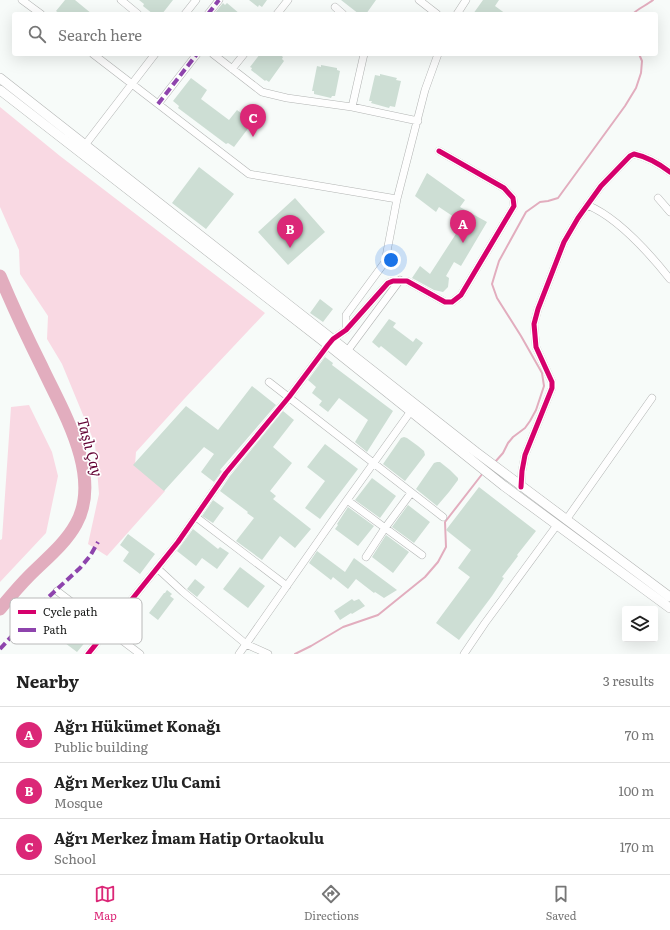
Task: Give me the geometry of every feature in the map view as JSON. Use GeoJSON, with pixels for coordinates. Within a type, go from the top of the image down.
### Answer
{"type":"FeatureCollection","features":[{"type":"Feature","properties":{"kind":"main road"},"geometry":{"type":"LineString","coordinates":[[0,78],[330,342],[411,411],[475,456]]}},
{"type":"Feature","properties":{"kind":"main road"},"geometry":{"type":"LineString","coordinates":[[0,90],[330,342],[348,350],[508,482],[557,525],[670,608]]}},
{"type":"Feature","properties":{"kind":"main road"},"geometry":{"type":"LineString","coordinates":[[508,482],[522,487],[670,597]]}},
{"type":"Feature","properties":{"kind":"street"},"geometry":{"type":"LineString","coordinates":[[22,0],[37,12]]}},
{"type":"Feature","properties":{"kind":"street"},"geometry":{"type":"LineString","coordinates":[[121,0],[136,12]]}},
{"type":"Feature","properties":{"kind":"street"},"geometry":{"type":"LineString","coordinates":[[187,12],[196,0]]}},
{"type":"Feature","properties":{"kind":"street"},"geometry":{"type":"LineString","coordinates":[[210,12],[219,0]]}},
{"type":"Feature","properties":{"kind":"street"},"geometry":{"type":"LineString","coordinates":[[279,12],[288,0]]}},
{"type":"Feature","properties":{"kind":"street"},"geometry":{"type":"LineString","coordinates":[[418,0],[435,12]]}},
{"type":"Feature","properties":{"kind":"street"},"geometry":{"type":"LineString","coordinates":[[458,12],[466,0]]}},
{"type":"Feature","properties":{"kind":"street"},"geometry":{"type":"LineString","coordinates":[[335,7],[341,12]]}},
{"type":"Feature","properties":{"kind":"street"},"geometry":{"type":"LineString","coordinates":[[95,56],[248,174],[397,199]]}},
{"type":"Feature","properties":{"kind":"street"},"geometry":{"type":"LineString","coordinates":[[85,145],[153,56]]}},
{"type":"Feature","properties":{"kind":"street"},"geometry":{"type":"LineString","coordinates":[[158,104],[195,56]]}},
{"type":"Feature","properties":{"kind":"street"},"geometry":{"type":"LineString","coordinates":[[216,56],[262,92],[287,98],[352,107],[418,121]]}},
{"type":"Feature","properties":{"kind":"street"},"geometry":{"type":"LineString","coordinates":[[232,69],[242,56]]}},
{"type":"Feature","properties":{"kind":"street"},"geometry":{"type":"LineString","coordinates":[[352,107],[364,56]]}},
{"type":"Feature","properties":{"kind":"street"},"geometry":{"type":"LineString","coordinates":[[346,330],[346,315],[386,262],[397,199],[425,90],[437,56]]}},
{"type":"Feature","properties":{"kind":"street"},"geometry":{"type":"LineString","coordinates":[[133,598],[196,518],[226,473],[289,396],[330,342],[346,330],[388,283],[400,280],[407,281],[445,302],[452,302],[462,295],[514,206],[513,198],[504,188],[439,151]]}},
{"type":"Feature","properties":{"kind":"street"},"geometry":{"type":"LineString","coordinates":[[522,487],[522,471],[525,455],[552,388],[552,382],[536,347],[534,324],[538,309],[564,242],[578,218],[601,186],[626,159],[634,154],[646,157],[658,163],[670,172]]}},
{"type":"Feature","properties":{"kind":"street"},"geometry":{"type":"LineString","coordinates":[[658,198],[670,212]]}},
{"type":"Feature","properties":{"kind":"street"},"geometry":{"type":"LineString","coordinates":[[587,205],[608,216],[626,232],[657,263],[670,279]]}},
{"type":"Feature","properties":{"kind":"street"},"geometry":{"type":"LineString","coordinates":[[348,350],[400,280]]}},
{"type":"Feature","properties":{"kind":"street"},"geometry":{"type":"LineString","coordinates":[[269,382],[289,396],[374,465],[443,518]]}},
{"type":"Feature","properties":{"kind":"street"},"geometry":{"type":"LineString","coordinates":[[566,520],[652,398]]}},
{"type":"Feature","properties":{"kind":"street"},"geometry":{"type":"LineString","coordinates":[[240,654],[411,411]]}},
{"type":"Feature","properties":{"kind":"street"},"geometry":{"type":"LineString","coordinates":[[366,557],[411,493]]}},
{"type":"Feature","properties":{"kind":"street"},"geometry":{"type":"LineString","coordinates":[[347,500],[422,556]]}},
{"type":"Feature","properties":{"kind":"street"},"geometry":{"type":"LineString","coordinates":[[196,518],[287,586]]}},
{"type":"Feature","properties":{"kind":"street"},"geometry":{"type":"LineString","coordinates":[[464,654],[557,525]]}},
{"type":"Feature","properties":{"kind":"street"},"geometry":{"type":"LineString","coordinates":[[157,568],[183,592],[246,644],[268,654]]}},
{"type":"Feature","properties":{"kind":"street"},"geometry":{"type":"LineString","coordinates":[[57,591],[66,598]]}},
{"type":"Feature","properties":{"kind":"street"},"geometry":{"type":"LineString","coordinates":[[88,654],[96,644]]}},
{"type":"Feature","properties":{"kind":"street"},"geometry":{"type":"LineString","coordinates":[[127,644],[140,654]]}},
{"type":"Feature","properties":{"kind":"shaded area"},"geometry":{"type":"Polygon","coordinates":[[[0,107],[60,156],[265,313],[136,452],[135,465],[165,491],[107,556],[88,544],[99,494],[95,444],[62,364],[47,339],[48,316],[20,274],[19,250],[0,207],[0,107]]]}},
{"type":"Feature","properties":{"kind":"shaded area"},"geometry":{"type":"Polygon","coordinates":[[[29,405],[52,452],[58,476],[46,533],[0,582],[0,540],[2,539],[11,407],[29,405]]]}},
{"type":"Feature","properties":{"kind":"building"},"geometry":{"type":"Polygon","coordinates":[[[65,0],[75,0],[90,12],[57,12],[56,11],[65,0]]]}},
{"type":"Feature","properties":{"kind":"building"},"geometry":{"type":"Polygon","coordinates":[[[139,0],[173,0],[164,12],[150,12],[143,6],[144,4],[139,0]]]}},
{"type":"Feature","properties":{"kind":"building"},"geometry":{"type":"Polygon","coordinates":[[[249,0],[267,0],[262,7],[259,5],[258,7],[249,0]]]}},
{"type":"Feature","properties":{"kind":"building"},"geometry":{"type":"Polygon","coordinates":[[[341,0],[376,0],[367,12],[356,12],[341,0]]]}},
{"type":"Feature","properties":{"kind":"building"},"geometry":{"type":"Polygon","coordinates":[[[483,0],[499,0],[495,6],[503,12],[474,12],[483,0]]]}},
{"type":"Feature","properties":{"kind":"building"},"geometry":{"type":"Polygon","coordinates":[[[223,3],[225,5],[227,3],[238,12],[216,12],[223,3]]]}},
{"type":"Feature","properties":{"kind":"building"},"geometry":{"type":"Polygon","coordinates":[[[258,56],[282,56],[284,61],[269,82],[266,80],[265,81],[251,70],[252,68],[250,67],[258,56]]]}},
{"type":"Feature","properties":{"kind":"building"},"geometry":{"type":"Polygon","coordinates":[[[321,65],[337,68],[337,70],[340,71],[335,96],[332,96],[331,98],[314,94],[314,91],[312,91],[317,66],[321,67],[321,65]]]}},
{"type":"Feature","properties":{"kind":"building"},"geometry":{"type":"Polygon","coordinates":[[[380,74],[397,78],[396,80],[401,81],[395,107],[390,106],[389,108],[371,103],[372,101],[369,101],[375,75],[380,76],[380,74]]]}},
{"type":"Feature","properties":{"kind":"building"},"geometry":{"type":"Polygon","coordinates":[[[191,78],[207,90],[201,99],[229,120],[237,110],[253,122],[234,147],[228,143],[226,144],[178,108],[179,106],[173,101],[191,78]]]}},
{"type":"Feature","properties":{"kind":"building"},"geometry":{"type":"Polygon","coordinates":[[[199,167],[234,194],[206,229],[172,203],[199,167]]]}},
{"type":"Feature","properties":{"kind":"building"},"geometry":{"type":"Polygon","coordinates":[[[427,173],[465,200],[460,207],[487,222],[461,266],[454,262],[446,276],[449,278],[448,287],[443,292],[434,290],[412,278],[420,266],[430,274],[463,223],[439,207],[436,212],[415,196],[427,173]]]}},
{"type":"Feature","properties":{"kind":"building"},"geometry":{"type":"Polygon","coordinates":[[[295,198],[325,232],[288,265],[258,232],[295,198]]]}},
{"type":"Feature","properties":{"kind":"building"},"geometry":{"type":"Polygon","coordinates":[[[320,299],[333,309],[323,322],[310,313],[320,299]]]}},
{"type":"Feature","properties":{"kind":"building"},"geometry":{"type":"Polygon","coordinates":[[[389,319],[396,323],[393,327],[413,342],[416,338],[423,343],[406,366],[381,346],[379,348],[372,342],[389,319]]]}},
{"type":"Feature","properties":{"kind":"building"},"geometry":{"type":"Polygon","coordinates":[[[325,357],[333,363],[332,365],[393,411],[367,452],[355,442],[368,420],[339,398],[328,412],[319,405],[322,401],[312,393],[316,387],[308,380],[325,357]]]}},
{"type":"Feature","properties":{"kind":"building"},"geometry":{"type":"Polygon","coordinates":[[[252,386],[276,405],[220,470],[222,471],[214,482],[201,472],[214,454],[204,447],[164,491],[133,465],[186,406],[218,430],[252,386]]]}},
{"type":"Feature","properties":{"kind":"building"},"geometry":{"type":"Polygon","coordinates":[[[283,411],[294,420],[273,447],[292,463],[270,491],[276,496],[273,499],[311,529],[295,548],[280,536],[262,560],[236,541],[254,518],[220,491],[230,476],[283,411]]]}},
{"type":"Feature","properties":{"kind":"building"},"geometry":{"type":"Polygon","coordinates":[[[404,437],[424,451],[425,455],[405,481],[383,464],[401,438],[404,437]]]}},
{"type":"Feature","properties":{"kind":"building"},"geometry":{"type":"Polygon","coordinates":[[[325,444],[358,469],[320,519],[305,508],[325,481],[307,467],[325,444]]]}},
{"type":"Feature","properties":{"kind":"building"},"geometry":{"type":"Polygon","coordinates":[[[440,462],[450,470],[458,478],[458,480],[437,506],[416,489],[434,463],[440,462]]]}},
{"type":"Feature","properties":{"kind":"building"},"geometry":{"type":"Polygon","coordinates":[[[372,478],[396,496],[380,518],[355,500],[372,478]]]}},
{"type":"Feature","properties":{"kind":"building"},"geometry":{"type":"Polygon","coordinates":[[[479,487],[536,531],[517,555],[518,556],[502,577],[504,578],[492,596],[459,640],[436,623],[470,577],[458,568],[471,550],[446,530],[479,487]]]}},
{"type":"Feature","properties":{"kind":"building"},"geometry":{"type":"Polygon","coordinates":[[[213,500],[224,508],[213,523],[202,516],[213,500]]]}},
{"type":"Feature","properties":{"kind":"building"},"geometry":{"type":"Polygon","coordinates":[[[408,505],[430,522],[414,543],[392,527],[408,505]]]}},
{"type":"Feature","properties":{"kind":"building"},"geometry":{"type":"Polygon","coordinates":[[[348,507],[374,526],[358,546],[335,529],[348,507]]]}},
{"type":"Feature","properties":{"kind":"building"},"geometry":{"type":"Polygon","coordinates":[[[193,529],[218,549],[220,547],[229,553],[217,569],[202,558],[196,566],[177,551],[193,529]]]}},
{"type":"Feature","properties":{"kind":"building"},"geometry":{"type":"Polygon","coordinates":[[[128,534],[155,554],[140,574],[123,561],[129,552],[120,545],[128,534]]]}},
{"type":"Feature","properties":{"kind":"building"},"geometry":{"type":"Polygon","coordinates":[[[386,535],[409,552],[393,573],[372,557],[386,535]]]}},
{"type":"Feature","properties":{"kind":"building"},"geometry":{"type":"Polygon","coordinates":[[[317,551],[345,572],[354,558],[397,590],[384,598],[375,592],[374,593],[356,579],[348,589],[333,577],[331,580],[309,563],[317,551]]]}},
{"type":"Feature","properties":{"kind":"building"},"geometry":{"type":"Polygon","coordinates":[[[240,567],[265,586],[248,608],[223,589],[240,567]]]}},
{"type":"Feature","properties":{"kind":"building"},"geometry":{"type":"Polygon","coordinates":[[[195,579],[205,587],[197,597],[187,589],[195,579]]]}},
{"type":"Feature","properties":{"kind":"building"},"geometry":{"type":"Polygon","coordinates":[[[167,590],[172,594],[170,596],[174,599],[158,620],[149,613],[167,590]]]}},
{"type":"Feature","properties":{"kind":"building"},"geometry":{"type":"Polygon","coordinates":[[[352,599],[354,601],[359,599],[365,606],[340,620],[334,611],[352,599]]]}},
{"type":"Feature","properties":{"kind":"building"},"geometry":{"type":"Polygon","coordinates":[[[66,644],[84,644],[77,652],[66,644]]]}},
{"type":"Feature","properties":{"kind":"waterway"},"geometry":{"type":"LineString","coordinates":[[635,12],[653,0]]}},
{"type":"Feature","properties":{"kind":"waterway"},"geometry":{"type":"LineString","coordinates":[[495,462],[503,453],[513,437],[525,428],[530,421],[536,410],[544,386],[542,373],[497,298],[492,284],[499,261],[526,212],[540,202],[558,198],[625,106],[636,88],[641,73],[642,61],[640,56]]}},
{"type":"Feature","properties":{"kind":"waterway","name":"Taşlı Çay"},"geometry":{"type":"LineString","coordinates":[[0,276],[20,322],[69,423],[77,444],[85,485],[83,505],[72,531],[61,545],[26,579],[0,609]]}},
{"type":"Feature","properties":{"kind":"waterway"},"geometry":{"type":"LineString","coordinates":[[295,654],[343,627],[378,615],[425,577],[438,562],[446,547],[445,522],[483,473]]}},
{"type":"Feature","properties":{"kind":"marked path"},"geometry":{"type":"LineString","coordinates":[[210,12],[219,0]]}},
{"type":"Feature","properties":{"kind":"marked path"},"geometry":{"type":"LineString","coordinates":[[158,104],[195,56]]}},
{"type":"Feature","properties":{"kind":"marked path"},"geometry":{"type":"LineString","coordinates":[[47,598],[80,568],[90,556],[98,542]]}},
{"type":"Feature","properties":{"kind":"marked path"},"geometry":{"type":"LineString","coordinates":[[0,649],[10,638]]}},
{"type":"Feature","properties":{"kind":"cycle path"},"geometry":{"type":"LineString","coordinates":[[133,598],[178,542],[226,473],[289,397],[328,345],[333,339],[346,330],[388,283],[393,281],[407,281],[445,302],[452,302],[461,295],[514,206],[513,198],[504,188],[439,151]]}},
{"type":"Feature","properties":{"kind":"cycle path"},"geometry":{"type":"LineString","coordinates":[[521,487],[525,455],[552,388],[552,382],[536,347],[534,324],[538,309],[564,242],[578,218],[601,186],[630,156],[634,154],[644,157],[657,163],[670,172]]}},
{"type":"Feature","properties":{"kind":"cycle path"},"geometry":{"type":"LineString","coordinates":[[88,654],[96,644]]}},
{"type":"Feature","properties":{"kind":"place","name":"Ağrı Merkez İmam Hatip Ortaokulu"},"geometry":{"type":"Point","coordinates":[253,137]}},
{"type":"Feature","properties":{"kind":"place","name":"Ağrı Hükümet Konağı"},"geometry":{"type":"Point","coordinates":[463,243]}},
{"type":"Feature","properties":{"kind":"place","name":"Ağrı Merkez Ulu Cami"},"geometry":{"type":"Point","coordinates":[290,248]}}]}
